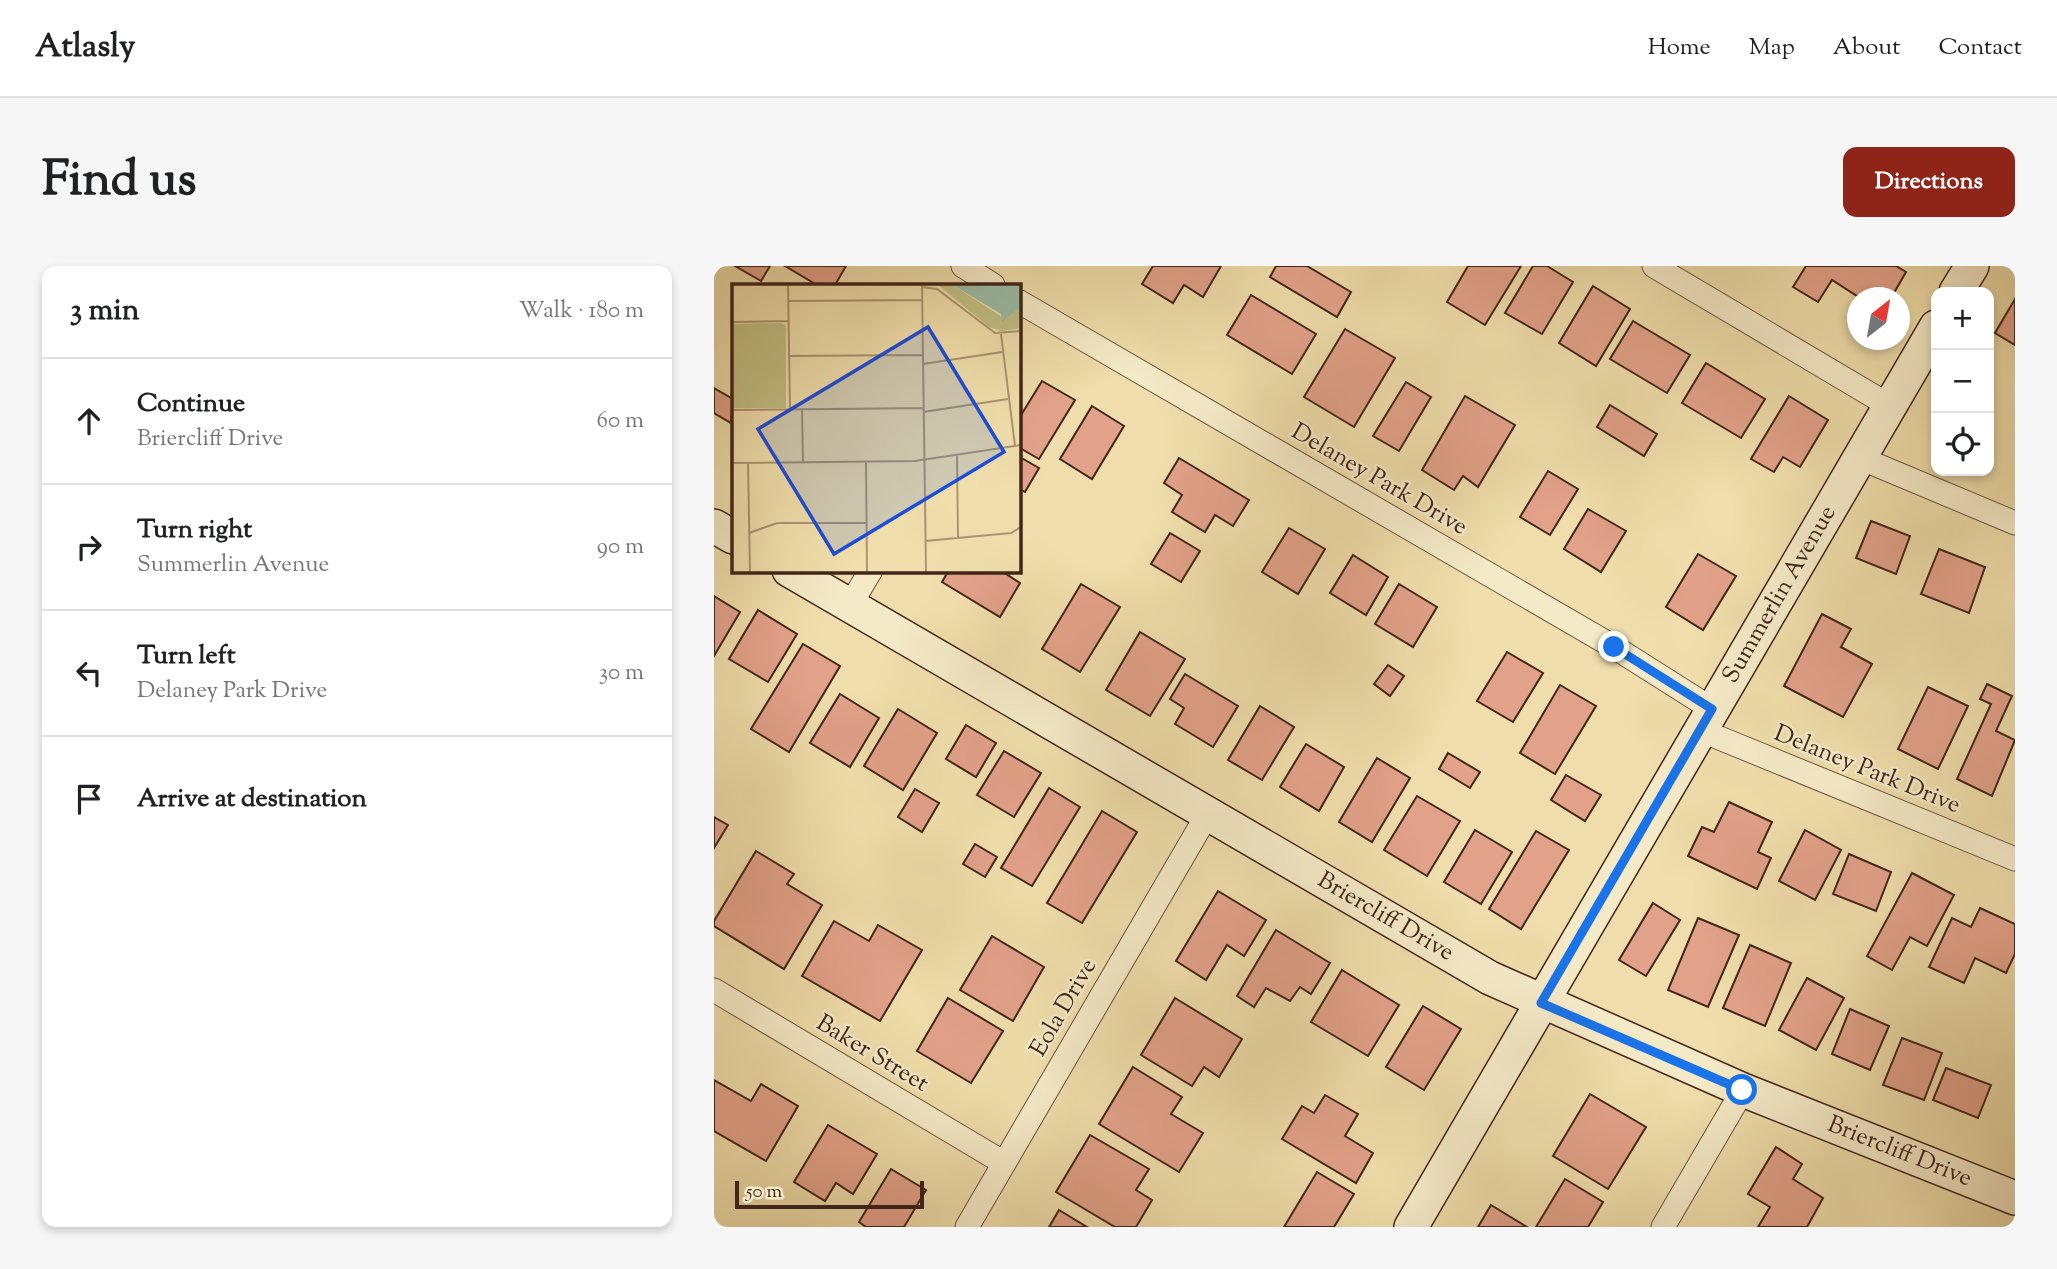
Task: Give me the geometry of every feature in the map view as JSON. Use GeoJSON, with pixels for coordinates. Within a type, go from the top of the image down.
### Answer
{"type":"FeatureCollection","features":[{"type":"Feature","properties":{"kind":"street"},"geometry":{"type":"LineString","coordinates":[[963,266],[991,284]]}},
{"type":"Feature","properties":{"kind":"street"},"geometry":{"type":"LineString","coordinates":[[1654,266],[1890,406]]}},
{"type":"Feature","properties":{"kind":"street"},"geometry":{"type":"LineString","coordinates":[[1959,287],[1972,266]]}},
{"type":"Feature","properties":{"kind":"street","name":"Delaney Park Drive"},"geometry":{"type":"LineString","coordinates":[[1022,310],[1614,647],[1706,719],[2015,859]]}},
{"type":"Feature","properties":{"kind":"street","name":"Summerlin Avenue"},"geometry":{"type":"LineString","coordinates":[[1411,1227],[1931,336]]}},
{"type":"Feature","properties":{"kind":"street"},"geometry":{"type":"LineString","coordinates":[[1860,458],[2015,523]]}},
{"type":"Feature","properties":{"kind":"street"},"geometry":{"type":"LineString","coordinates":[[714,526],[732,536]]}},
{"type":"Feature","properties":{"kind":"street","name":"Briercliff Drive"},"geometry":{"type":"LineString","coordinates":[[792,572],[1490,978],[1541,1003],[1742,1090],[2015,1198]]}},
{"type":"Feature","properties":{"kind":"street"},"geometry":{"type":"LineString","coordinates":[[849,607],[870,572]]}},
{"type":"Feature","properties":{"kind":"street","name":"Eola Drive"},"geometry":{"type":"LineString","coordinates":[[967,1227],[1207,815]]}},
{"type":"Feature","properties":{"kind":"street","name":"Baker Street"},"geometry":{"type":"LineString","coordinates":[[714,990],[1004,1163]]}},
{"type":"Feature","properties":{"kind":"street"},"geometry":{"type":"LineString","coordinates":[[1663,1227],[1742,1090]]}},
{"type":"Feature","properties":{"kind":"building"},"geometry":{"type":"Polygon","coordinates":[[[735,266],[770,266],[761,281],[735,266]]]}},
{"type":"Feature","properties":{"kind":"building"},"geometry":{"type":"Polygon","coordinates":[[[785,266],[846,266],[836,284],[815,284],[785,266]]]}},
{"type":"Feature","properties":{"kind":"building"},"geometry":{"type":"Polygon","coordinates":[[[1153,266],[1221,266],[1203,297],[1184,285],[1173,303],[1142,284],[1153,266]]]}},
{"type":"Feature","properties":{"kind":"building"},"geometry":{"type":"Polygon","coordinates":[[[1276,266],[1307,266],[1351,292],[1337,317],[1270,277],[1276,266]]]}},
{"type":"Feature","properties":{"kind":"building"},"geometry":{"type":"Polygon","coordinates":[[[1468,266],[1521,266],[1485,325],[1447,302],[1468,266]]]}},
{"type":"Feature","properties":{"kind":"building"},"geometry":{"type":"Polygon","coordinates":[[[1533,266],[1547,266],[1573,282],[1542,334],[1505,313],[1533,266]]]}},
{"type":"Feature","properties":{"kind":"building"},"geometry":{"type":"Polygon","coordinates":[[[1806,266],[1896,266],[1906,272],[1897,287],[1847,287],[1847,290],[1832,280],[1818,302],[1793,287],[1806,266]]]}},
{"type":"Feature","properties":{"kind":"building"},"geometry":{"type":"Polygon","coordinates":[[[1593,286],[1630,309],[1596,366],[1559,343],[1593,286]]]}},
{"type":"Feature","properties":{"kind":"building"},"geometry":{"type":"Polygon","coordinates":[[[1251,295],[1316,334],[1292,374],[1227,335],[1251,295]]]}},
{"type":"Feature","properties":{"kind":"building"},"geometry":{"type":"Polygon","coordinates":[[[2015,299],[2015,345],[1995,333],[2015,299]]]}},
{"type":"Feature","properties":{"kind":"building"},"geometry":{"type":"Polygon","coordinates":[[[1633,321],[1690,355],[1667,393],[1610,359],[1633,321]]]}},
{"type":"Feature","properties":{"kind":"building"},"geometry":{"type":"Polygon","coordinates":[[[1345,329],[1395,358],[1354,427],[1304,397],[1345,329]]]}},
{"type":"Feature","properties":{"kind":"building"},"geometry":{"type":"Polygon","coordinates":[[[1706,363],[1765,399],[1741,438],[1682,403],[1706,363]]]}},
{"type":"Feature","properties":{"kind":"building"},"geometry":{"type":"Polygon","coordinates":[[[1042,381],[1075,400],[1039,459],[1020,448],[1020,417],[1042,381]]]}},
{"type":"Feature","properties":{"kind":"building"},"geometry":{"type":"Polygon","coordinates":[[[1406,382],[1431,397],[1399,451],[1373,436],[1406,382]]]}},
{"type":"Feature","properties":{"kind":"building"},"geometry":{"type":"Polygon","coordinates":[[[714,388],[732,398],[731,423],[714,413],[714,388]]]}},
{"type":"Feature","properties":{"kind":"building"},"geometry":{"type":"Polygon","coordinates":[[[1465,396],[1515,425],[1478,487],[1463,476],[1454,490],[1422,470],[1465,396]]]}},
{"type":"Feature","properties":{"kind":"building"},"geometry":{"type":"Polygon","coordinates":[[[1789,396],[1828,420],[1800,467],[1783,457],[1774,472],[1751,459],[1789,396]]]}},
{"type":"Feature","properties":{"kind":"building"},"geometry":{"type":"Polygon","coordinates":[[[1610,405],[1657,434],[1644,456],[1597,427],[1610,405]]]}},
{"type":"Feature","properties":{"kind":"building"},"geometry":{"type":"Polygon","coordinates":[[[1092,406],[1124,426],[1092,479],[1060,459],[1092,406]]]}},
{"type":"Feature","properties":{"kind":"building"},"geometry":{"type":"Polygon","coordinates":[[[1020,457],[1039,468],[1025,492],[1020,489],[1020,457]]]}},
{"type":"Feature","properties":{"kind":"building"},"geometry":{"type":"Polygon","coordinates":[[[1179,458],[1249,500],[1233,526],[1215,515],[1205,532],[1172,512],[1182,495],[1164,483],[1179,458]]]}},
{"type":"Feature","properties":{"kind":"building"},"geometry":{"type":"Polygon","coordinates":[[[1548,471],[1578,489],[1550,535],[1520,517],[1548,471]]]}},
{"type":"Feature","properties":{"kind":"building"},"geometry":{"type":"Polygon","coordinates":[[[1588,509],[1626,531],[1601,572],[1564,549],[1588,509]]]}},
{"type":"Feature","properties":{"kind":"building"},"geometry":{"type":"Polygon","coordinates":[[[1871,521],[1910,536],[1896,574],[1856,558],[1871,521]]]}},
{"type":"Feature","properties":{"kind":"building"},"geometry":{"type":"Polygon","coordinates":[[[1289,528],[1325,549],[1298,594],[1262,572],[1289,528]]]}},
{"type":"Feature","properties":{"kind":"building"},"geometry":{"type":"Polygon","coordinates":[[[1170,533],[1200,551],[1181,582],[1151,564],[1170,533]]]}},
{"type":"Feature","properties":{"kind":"building"},"geometry":{"type":"Polygon","coordinates":[[[1939,549],[1985,567],[1969,613],[1921,594],[1939,549]]]}},
{"type":"Feature","properties":{"kind":"building"},"geometry":{"type":"Polygon","coordinates":[[[1698,554],[1736,576],[1703,630],[1666,607],[1698,554]]]}},
{"type":"Feature","properties":{"kind":"building"},"geometry":{"type":"Polygon","coordinates":[[[1353,555],[1388,577],[1366,615],[1330,593],[1353,555]]]}},
{"type":"Feature","properties":{"kind":"building"},"geometry":{"type":"Polygon","coordinates":[[[948,572],[1003,572],[1020,583],[1000,617],[942,582],[948,572]]]}},
{"type":"Feature","properties":{"kind":"building"},"geometry":{"type":"Polygon","coordinates":[[[1081,584],[1120,607],[1080,672],[1042,649],[1081,584]]]}},
{"type":"Feature","properties":{"kind":"building"},"geometry":{"type":"Polygon","coordinates":[[[1399,584],[1437,607],[1413,647],[1375,624],[1399,584]]]}},
{"type":"Feature","properties":{"kind":"building"},"geometry":{"type":"Polygon","coordinates":[[[714,596],[740,612],[714,656],[714,596]]]}},
{"type":"Feature","properties":{"kind":"building"},"geometry":{"type":"Polygon","coordinates":[[[758,610],[797,634],[768,682],[729,659],[758,610]]]}},
{"type":"Feature","properties":{"kind":"building"},"geometry":{"type":"Polygon","coordinates":[[[1822,614],[1851,629],[1841,647],[1872,664],[1843,717],[1784,686],[1822,614]]]}},
{"type":"Feature","properties":{"kind":"building"},"geometry":{"type":"Polygon","coordinates":[[[1140,632],[1185,659],[1150,716],[1106,690],[1140,632]]]}},
{"type":"Feature","properties":{"kind":"building"},"geometry":{"type":"Polygon","coordinates":[[[803,644],[840,666],[789,752],[751,729],[803,644]]]}},
{"type":"Feature","properties":{"kind":"building"},"geometry":{"type":"Polygon","coordinates":[[[1507,652],[1543,673],[1513,722],[1477,701],[1507,652]]]}},
{"type":"Feature","properties":{"kind":"building"},"geometry":{"type":"Polygon","coordinates":[[[1388,665],[1404,676],[1390,696],[1374,684],[1388,665]]]}},
{"type":"Feature","properties":{"kind":"building"},"geometry":{"type":"Polygon","coordinates":[[[1185,674],[1238,706],[1213,747],[1175,724],[1184,708],[1170,699],[1185,674]]]}},
{"type":"Feature","properties":{"kind":"building"},"geometry":{"type":"Polygon","coordinates":[[[1987,684],[2012,696],[1996,731],[2015,740],[1992,796],[1957,779],[1991,704],[1980,699],[1987,684]]]}},
{"type":"Feature","properties":{"kind":"building"},"geometry":{"type":"Polygon","coordinates":[[[1560,685],[1596,706],[1555,774],[1520,753],[1560,685]]]}},
{"type":"Feature","properties":{"kind":"building"},"geometry":{"type":"Polygon","coordinates":[[[1928,687],[1968,706],[1938,769],[1898,749],[1928,687]]]}},
{"type":"Feature","properties":{"kind":"building"},"geometry":{"type":"Polygon","coordinates":[[[840,694],[879,718],[850,767],[810,743],[840,694]]]}},
{"type":"Feature","properties":{"kind":"building"},"geometry":{"type":"Polygon","coordinates":[[[1260,706],[1294,727],[1262,780],[1228,760],[1260,706]]]}},
{"type":"Feature","properties":{"kind":"building"},"geometry":{"type":"Polygon","coordinates":[[[898,709],[937,733],[903,790],[864,766],[898,709]]]}},
{"type":"Feature","properties":{"kind":"building"},"geometry":{"type":"Polygon","coordinates":[[[966,725],[996,743],[976,777],[946,759],[966,725]]]}},
{"type":"Feature","properties":{"kind":"building"},"geometry":{"type":"Polygon","coordinates":[[[1306,744],[1344,767],[1319,811],[1280,787],[1306,744]]]}},
{"type":"Feature","properties":{"kind":"building"},"geometry":{"type":"Polygon","coordinates":[[[1004,751],[1041,773],[1014,817],[977,795],[1004,751]]]}},
{"type":"Feature","properties":{"kind":"building"},"geometry":{"type":"Polygon","coordinates":[[[1448,753],[1480,772],[1470,788],[1439,769],[1448,753]]]}},
{"type":"Feature","properties":{"kind":"building"},"geometry":{"type":"Polygon","coordinates":[[[1377,758],[1410,778],[1372,842],[1339,822],[1377,758]]]}},
{"type":"Feature","properties":{"kind":"building"},"geometry":{"type":"Polygon","coordinates":[[[1566,775],[1601,795],[1585,821],[1551,800],[1566,775]]]}},
{"type":"Feature","properties":{"kind":"building"},"geometry":{"type":"Polygon","coordinates":[[[1049,788],[1080,807],[1032,886],[1001,868],[1049,788]]]}},
{"type":"Feature","properties":{"kind":"building"},"geometry":{"type":"Polygon","coordinates":[[[915,789],[939,803],[922,832],[898,817],[915,789]]]}},
{"type":"Feature","properties":{"kind":"building"},"geometry":{"type":"Polygon","coordinates":[[[1417,796],[1460,821],[1427,876],[1384,850],[1417,796]]]}},
{"type":"Feature","properties":{"kind":"building"},"geometry":{"type":"Polygon","coordinates":[[[1729,802],[1772,822],[1758,852],[1771,858],[1757,889],[1688,856],[1702,827],[1714,832],[1729,802]]]}},
{"type":"Feature","properties":{"kind":"building"},"geometry":{"type":"Polygon","coordinates":[[[1102,811],[1137,832],[1082,923],[1047,903],[1102,811]]]}},
{"type":"Feature","properties":{"kind":"building"},"geometry":{"type":"Polygon","coordinates":[[[714,817],[728,825],[714,848],[714,817]]]}},
{"type":"Feature","properties":{"kind":"building"},"geometry":{"type":"Polygon","coordinates":[[[1475,830],[1512,852],[1481,904],[1444,882],[1475,830]]]}},
{"type":"Feature","properties":{"kind":"building"},"geometry":{"type":"Polygon","coordinates":[[[1805,830],[1841,850],[1815,900],[1779,881],[1805,830]]]}},
{"type":"Feature","properties":{"kind":"building"},"geometry":{"type":"Polygon","coordinates":[[[1536,831],[1569,850],[1521,929],[1489,909],[1536,831]]]}},
{"type":"Feature","properties":{"kind":"building"},"geometry":{"type":"Polygon","coordinates":[[[975,844],[997,857],[985,877],[963,864],[975,844]]]}},
{"type":"Feature","properties":{"kind":"building"},"geometry":{"type":"Polygon","coordinates":[[[756,851],[794,874],[787,884],[822,905],[784,969],[714,926],[714,921],[756,851]]]}},
{"type":"Feature","properties":{"kind":"building"},"geometry":{"type":"Polygon","coordinates":[[[1849,854],[1891,872],[1876,911],[1833,894],[1849,854]]]}},
{"type":"Feature","properties":{"kind":"building"},"geometry":{"type":"Polygon","coordinates":[[[1912,873],[1954,895],[1927,946],[1910,937],[1892,970],[1867,956],[1912,873]]]}},
{"type":"Feature","properties":{"kind":"building"},"geometry":{"type":"Polygon","coordinates":[[[1218,891],[1266,920],[1244,956],[1227,945],[1206,980],[1176,961],[1218,891]]]}},
{"type":"Feature","properties":{"kind":"building"},"geometry":{"type":"Polygon","coordinates":[[[1653,903],[1680,920],[1646,976],[1619,960],[1653,903]]]}},
{"type":"Feature","properties":{"kind":"building"},"geometry":{"type":"Polygon","coordinates":[[[1980,908],[2015,924],[2015,954],[2006,973],[1975,958],[1964,983],[1929,967],[1952,918],[1971,927],[1980,908]]]}},
{"type":"Feature","properties":{"kind":"building"},"geometry":{"type":"Polygon","coordinates":[[[1698,918],[1739,935],[1708,1007],[1668,990],[1698,918]]]}},
{"type":"Feature","properties":{"kind":"building"},"geometry":{"type":"Polygon","coordinates":[[[834,921],[869,941],[878,925],[922,950],[880,1021],[802,976],[834,921]]]}},
{"type":"Feature","properties":{"kind":"building"},"geometry":{"type":"Polygon","coordinates":[[[1276,930],[1330,963],[1311,994],[1300,987],[1290,1001],[1266,988],[1254,1007],[1237,996],[1276,930]]]}},
{"type":"Feature","properties":{"kind":"building"},"geometry":{"type":"Polygon","coordinates":[[[992,936],[1044,967],[1013,1021],[960,990],[992,936]]]}},
{"type":"Feature","properties":{"kind":"building"},"geometry":{"type":"Polygon","coordinates":[[[1750,945],[1791,963],[1765,1026],[1723,1008],[1750,945]]]}},
{"type":"Feature","properties":{"kind":"building"},"geometry":{"type":"Polygon","coordinates":[[[1342,970],[1399,1005],[1368,1056],[1311,1022],[1342,970]]]}},
{"type":"Feature","properties":{"kind":"building"},"geometry":{"type":"Polygon","coordinates":[[[1807,978],[1844,998],[1816,1050],[1779,1030],[1807,978]]]}},
{"type":"Feature","properties":{"kind":"building"},"geometry":{"type":"Polygon","coordinates":[[[948,998],[1003,1031],[971,1083],[917,1051],[948,998]]]}},
{"type":"Feature","properties":{"kind":"building"},"geometry":{"type":"Polygon","coordinates":[[[1175,998],[1242,1039],[1219,1077],[1204,1067],[1192,1086],[1141,1055],[1175,998]]]}},
{"type":"Feature","properties":{"kind":"building"},"geometry":{"type":"Polygon","coordinates":[[[1423,1006],[1461,1029],[1424,1090],[1386,1067],[1423,1006]]]}},
{"type":"Feature","properties":{"kind":"building"},"geometry":{"type":"Polygon","coordinates":[[[1850,1009],[1889,1026],[1870,1070],[1832,1054],[1850,1009]]]}},
{"type":"Feature","properties":{"kind":"building"},"geometry":{"type":"Polygon","coordinates":[[[1902,1038],[1942,1053],[1924,1100],[1883,1085],[1902,1038]]]}},
{"type":"Feature","properties":{"kind":"building"},"geometry":{"type":"Polygon","coordinates":[[[1133,1067],[1182,1097],[1171,1114],[1203,1133],[1179,1172],[1099,1124],[1133,1067]]]}},
{"type":"Feature","properties":{"kind":"building"},"geometry":{"type":"Polygon","coordinates":[[[1946,1068],[1991,1085],[1978,1118],[1933,1100],[1946,1068]]]}},
{"type":"Feature","properties":{"kind":"building"},"geometry":{"type":"Polygon","coordinates":[[[714,1080],[751,1101],[761,1084],[798,1106],[766,1161],[714,1131],[714,1080]]]}},
{"type":"Feature","properties":{"kind":"building"},"geometry":{"type":"Polygon","coordinates":[[[1590,1094],[1646,1127],[1608,1189],[1553,1156],[1590,1094]]]}},
{"type":"Feature","properties":{"kind":"building"},"geometry":{"type":"Polygon","coordinates":[[[1325,1095],[1358,1114],[1345,1136],[1373,1153],[1356,1183],[1282,1139],[1302,1106],[1314,1113],[1325,1095]]]}},
{"type":"Feature","properties":{"kind":"building"},"geometry":{"type":"Polygon","coordinates":[[[828,1125],[877,1154],[853,1194],[836,1183],[825,1201],[794,1182],[828,1125]]]}},
{"type":"Feature","properties":{"kind":"building"},"geometry":{"type":"Polygon","coordinates":[[[1090,1135],[1149,1169],[1136,1190],[1152,1200],[1136,1227],[1115,1227],[1056,1192],[1090,1135]]]}},
{"type":"Feature","properties":{"kind":"building"},"geometry":{"type":"Polygon","coordinates":[[[1776,1147],[1802,1164],[1793,1179],[1823,1198],[1807,1227],[1758,1227],[1770,1207],[1748,1194],[1776,1147]]]}},
{"type":"Feature","properties":{"kind":"building"},"geometry":{"type":"Polygon","coordinates":[[[891,1169],[926,1190],[904,1227],[866,1227],[859,1222],[891,1169]]]}},
{"type":"Feature","properties":{"kind":"building"},"geometry":{"type":"Polygon","coordinates":[[[1317,1172],[1354,1194],[1334,1227],[1284,1227],[1317,1172]]]}},
{"type":"Feature","properties":{"kind":"building"},"geometry":{"type":"Polygon","coordinates":[[[1565,1179],[1603,1202],[1588,1227],[1536,1227],[1565,1179]]]}},
{"type":"Feature","properties":{"kind":"building"},"geometry":{"type":"Polygon","coordinates":[[[1491,1205],[1527,1227],[1478,1227],[1491,1205]]]}},
{"type":"Feature","properties":{"kind":"building"},"geometry":{"type":"Polygon","coordinates":[[[1059,1210],[1087,1227],[1049,1227],[1059,1210]]]}},
{"type":"Feature","properties":{"kind":"route"},"geometry":{"type":"LineString","coordinates":[[1614,647],[1712,709],[1541,1003],[1742,1090]]}}]}
